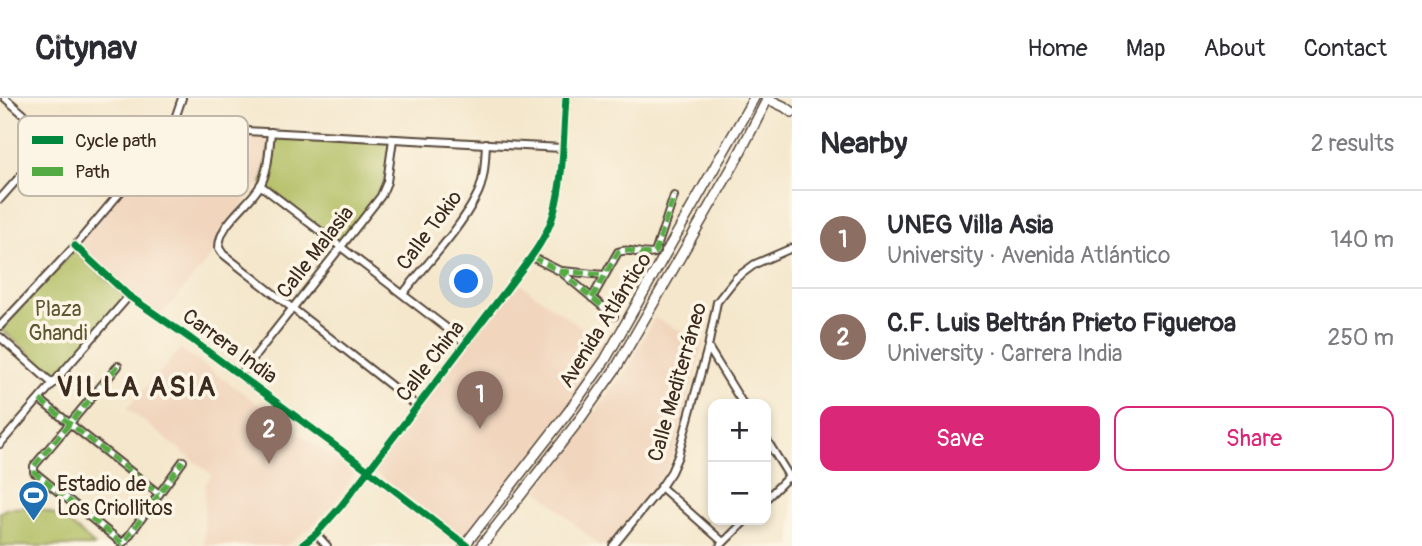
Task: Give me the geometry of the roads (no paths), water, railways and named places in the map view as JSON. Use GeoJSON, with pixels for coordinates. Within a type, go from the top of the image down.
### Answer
{"type":"FeatureCollection","features":[{"type":"Feature","properties":{"kind":"main road","name":"Avenida Atlántico"},"geometry":{"type":"LineString","coordinates":[[465,545],[605,360],[754,98]]}},
{"type":"Feature","properties":{"kind":"main road","name":"Avenida Atlántico"},"geometry":{"type":"LineString","coordinates":[[481,546],[580,419],[616,368],[734,164],[767,98]]}},
{"type":"Feature","properties":{"kind":"main road"},"geometry":{"type":"LineString","coordinates":[[767,98],[792,112]]}},
{"type":"Feature","properties":{"kind":"street"},"geometry":{"type":"LineString","coordinates":[[5,98],[26,116]]}},
{"type":"Feature","properties":{"kind":"street"},"geometry":{"type":"LineString","coordinates":[[176,116],[182,98]]}},
{"type":"Feature","properties":{"kind":"street","name":"Calle China"},"geometry":{"type":"LineString","coordinates":[[301,546],[316,534],[341,506],[543,239],[554,214],[566,98]]}},
{"type":"Feature","properties":{"kind":"street"},"geometry":{"type":"LineString","coordinates":[[248,131],[562,148]]}},
{"type":"Feature","properties":{"kind":"street"},"geometry":{"type":"LineString","coordinates":[[271,132],[268,161],[260,185],[222,233],[219,248],[223,254],[417,405]]}},
{"type":"Feature","properties":{"kind":"street","name":"Calle Malasia"},"geometry":{"type":"LineString","coordinates":[[240,375],[381,196],[387,182],[393,139]]}},
{"type":"Feature","properties":{"kind":"street","name":"Calle Tokio"},"geometry":{"type":"LineString","coordinates":[[403,294],[477,196],[483,176],[486,143]]}},
{"type":"Feature","properties":{"kind":"street"},"geometry":{"type":"LineString","coordinates":[[0,200],[18,179]]}},
{"type":"Feature","properties":{"kind":"street"},"geometry":{"type":"LineString","coordinates":[[260,185],[466,343]]}},
{"type":"Feature","properties":{"kind":"street"},"geometry":{"type":"LineString","coordinates":[[0,326],[75,246],[117,196]]}},
{"type":"Feature","properties":{"kind":"street"},"geometry":{"type":"LineString","coordinates":[[592,298],[618,252],[627,249],[655,253],[674,196]]}},
{"type":"Feature","properties":{"kind":"street","name":"Carrera India"},"geometry":{"type":"LineString","coordinates":[[75,246],[129,296],[240,375],[465,545]]}},
{"type":"Feature","properties":{"kind":"street","name":"Calle Mediterráneo"},"geometry":{"type":"LineString","coordinates":[[613,546],[661,486],[678,456],[708,347],[717,302],[727,287],[755,264],[792,248]]}},
{"type":"Feature","properties":{"kind":"street"},"geometry":{"type":"LineString","coordinates":[[531,257],[560,271],[614,316]]}},
{"type":"Feature","properties":{"kind":"street"},"geometry":{"type":"LineString","coordinates":[[560,271],[604,275]]}},
{"type":"Feature","properties":{"kind":"street"},"geometry":{"type":"LineString","coordinates":[[0,444],[129,296]]}},
{"type":"Feature","properties":{"kind":"street"},"geometry":{"type":"LineString","coordinates":[[0,337],[53,384]]}},
{"type":"Feature","properties":{"kind":"street"},"geometry":{"type":"LineString","coordinates":[[708,347],[740,399]]}},
{"type":"Feature","properties":{"kind":"street"},"geometry":{"type":"LineString","coordinates":[[118,366],[32,469],[120,542],[125,541],[183,461]]}},
{"type":"Feature","properties":{"kind":"street"},"geometry":{"type":"LineString","coordinates":[[40,400],[159,494]]}},
{"type":"Feature","properties":{"kind":"street"},"geometry":{"type":"LineString","coordinates":[[771,447],[791,478],[771,495]]}},
{"type":"Feature","properties":{"kind":"street"},"geometry":{"type":"LineString","coordinates":[[661,486],[722,544],[741,525]]}},
{"type":"Feature","properties":{"kind":"street"},"geometry":{"type":"LineString","coordinates":[[316,534],[327,546]]}},
{"type":"Feature","properties":{"kind":"place","name":"UNEG Villa Asia"},"geometry":{"type":"Point","coordinates":[480,429]}},
{"type":"Feature","properties":{"kind":"place","name":"C.F. Luis Beltrán Prieto Figueroa"},"geometry":{"type":"Point","coordinates":[269,464]}},
{"type":"Feature","properties":{"kind":"place","name":"Estadio de Los Criollitos"},"geometry":{"type":"Point","coordinates":[34,523]}},
{"type":"Feature","properties":{"kind":"district","name":"VILLA ASIA"},"geometry":{"type":"Point","coordinates":[137,386]}},
{"type":"Feature","properties":{"kind":"park label","name":"Plaza Ghandi"},"geometry":{"type":"Point","coordinates":[58,321]}}]}
